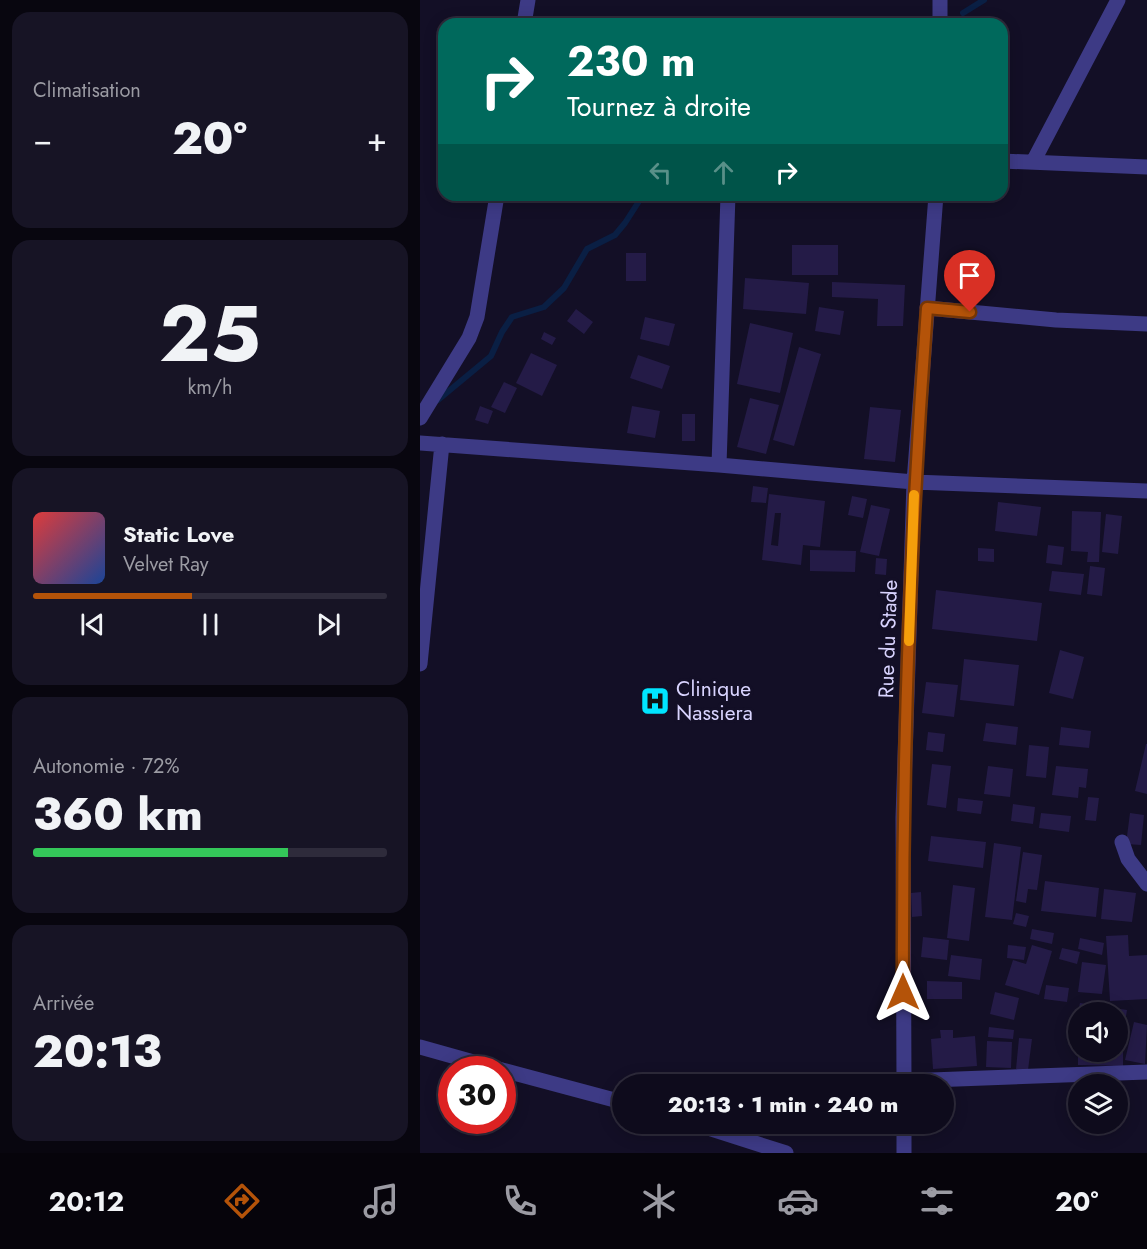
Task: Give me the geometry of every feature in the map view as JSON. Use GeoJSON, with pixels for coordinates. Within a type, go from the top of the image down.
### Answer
{"type":"FeatureCollection","features":[{"type":"Feature","properties":{"kind":"street"},"geometry":{"type":"LineString","coordinates":[[525,18],[528,0]]}},
{"type":"Feature","properties":{"kind":"street"},"geometry":{"type":"LineString","coordinates":[[940,0],[940,18]]}},
{"type":"Feature","properties":{"kind":"street"},"geometry":{"type":"LineString","coordinates":[[1033,162],[1118,0]]}},
{"type":"Feature","properties":{"kind":"street"},"geometry":{"type":"LineString","coordinates":[[1008,161],[1147,167]]}},
{"type":"Feature","properties":{"kind":"street"},"geometry":{"type":"LineString","coordinates":[[420,418],[469,338],[477,317],[496,201]]}},
{"type":"Feature","properties":{"kind":"street"},"geometry":{"type":"LineString","coordinates":[[719,465],[728,201]]}},
{"type":"Feature","properties":{"kind":"street","name":"Rue du Stade"},"geometry":{"type":"LineString","coordinates":[[904,1074],[903,818],[915,482],[936,201]]}},
{"type":"Feature","properties":{"kind":"street"},"geometry":{"type":"LineString","coordinates":[[927,308],[1056,320],[1147,324]]}},
{"type":"Feature","properties":{"kind":"street"},"geometry":{"type":"LineString","coordinates":[[420,443],[915,482],[1147,491]]}},
{"type":"Feature","properties":{"kind":"street"},"geometry":{"type":"LineString","coordinates":[[420,664],[442,444]]}},
{"type":"Feature","properties":{"kind":"street"},"geometry":{"type":"LineString","coordinates":[[1122,842],[1128,859],[1147,884]]}},
{"type":"Feature","properties":{"kind":"street"},"geometry":{"type":"LineString","coordinates":[[420,1047],[452,1056]]}},
{"type":"Feature","properties":{"kind":"street"},"geometry":{"type":"LineString","coordinates":[[954,1081],[1147,1072]]}},
{"type":"Feature","properties":{"kind":"street"},"geometry":{"type":"LineString","coordinates":[[516,1074],[612,1099]]}},
{"type":"Feature","properties":{"kind":"street"},"geometry":{"type":"LineString","coordinates":[[727,1134],[786,1153]]}},
{"type":"Feature","properties":{"kind":"street"},"geometry":{"type":"LineString","coordinates":[[904,1134],[904,1153]]}},
{"type":"Feature","properties":{"kind":"building"},"geometry":{"type":"Polygon","coordinates":[[[792,245],[838,245],[838,275],[792,275],[792,245]]]}},
{"type":"Feature","properties":{"kind":"building"},"geometry":{"type":"Polygon","coordinates":[[[626,253],[646,253],[646,281],[626,281],[626,253]]]}},
{"type":"Feature","properties":{"kind":"building"},"geometry":{"type":"Polygon","coordinates":[[[745,278],[809,283],[806,314],[743,309],[745,278]]]}},
{"type":"Feature","properties":{"kind":"building"},"geometry":{"type":"Polygon","coordinates":[[[832,282],[905,285],[903,326],[877,326],[878,299],[832,297],[832,282]]]}},
{"type":"Feature","properties":{"kind":"building"},"geometry":{"type":"Polygon","coordinates":[[[819,307],[844,311],[840,335],[815,331],[819,307]]]}},
{"type":"Feature","properties":{"kind":"building"},"geometry":{"type":"Polygon","coordinates":[[[576,309],[593,322],[584,334],[567,321],[576,309]]]}},
{"type":"Feature","properties":{"kind":"building"},"geometry":{"type":"Polygon","coordinates":[[[645,317],[675,324],[669,346],[640,339],[645,317]]]}},
{"type":"Feature","properties":{"kind":"building"},"geometry":{"type":"Polygon","coordinates":[[[750,323],[793,333],[780,393],[737,384],[750,323]]]}},
{"type":"Feature","properties":{"kind":"building"},"geometry":{"type":"Polygon","coordinates":[[[544,332],[556,338],[552,345],[541,339],[544,332]]]}},
{"type":"Feature","properties":{"kind":"building"},"geometry":{"type":"Polygon","coordinates":[[[799,347],[821,354],[794,446],[773,440],[799,347]]]}},
{"type":"Feature","properties":{"kind":"building"},"geometry":{"type":"Polygon","coordinates":[[[531,353],[557,365],[542,396],[516,383],[531,353]]]}},
{"type":"Feature","properties":{"kind":"building"},"geometry":{"type":"Polygon","coordinates":[[[638,355],[670,366],[662,389],[630,378],[638,355]]]}},
{"type":"Feature","properties":{"kind":"building"},"geometry":{"type":"Polygon","coordinates":[[[504,382],[517,388],[505,413],[491,407],[504,382]]]}},
{"type":"Feature","properties":{"kind":"building"},"geometry":{"type":"Polygon","coordinates":[[[750,398],[779,405],[766,454],[737,447],[750,398]]]}},
{"type":"Feature","properties":{"kind":"building"},"geometry":{"type":"Polygon","coordinates":[[[480,406],[493,411],[488,424],[475,420],[480,406]]]}},
{"type":"Feature","properties":{"kind":"building"},"geometry":{"type":"Polygon","coordinates":[[[632,406],[660,411],[655,438],[627,433],[632,406]]]}},
{"type":"Feature","properties":{"kind":"building"},"geometry":{"type":"Polygon","coordinates":[[[870,407],[901,410],[895,462],[864,459],[870,407]]]}},
{"type":"Feature","properties":{"kind":"building"},"geometry":{"type":"Polygon","coordinates":[[[682,414],[695,414],[695,441],[682,441],[682,414]]]}},
{"type":"Feature","properties":{"kind":"building"},"geometry":{"type":"Polygon","coordinates":[[[753,486],[768,488],[766,503],[751,502],[753,486]]]}},
{"type":"Feature","properties":{"kind":"building"},"geometry":{"type":"Polygon","coordinates":[[[769,494],[825,501],[820,547],[803,545],[801,565],[762,560],[769,494]],[[775,513],[771,545],[778,546],[781,513],[775,513]]]}},
{"type":"Feature","properties":{"kind":"building"},"geometry":{"type":"Polygon","coordinates":[[[852,496],[867,499],[863,518],[848,515],[852,496]]]}},
{"type":"Feature","properties":{"kind":"building"},"geometry":{"type":"Polygon","coordinates":[[[998,502],[1041,507],[1037,536],[995,531],[998,502]]]}},
{"type":"Feature","properties":{"kind":"building"},"geometry":{"type":"Polygon","coordinates":[[[871,505],[890,509],[879,556],[860,552],[871,505]]]}},
{"type":"Feature","properties":{"kind":"building"},"geometry":{"type":"Polygon","coordinates":[[[1072,511],[1101,512],[1099,562],[1087,562],[1088,552],[1071,551],[1072,511]]]}},
{"type":"Feature","properties":{"kind":"building"},"geometry":{"type":"Polygon","coordinates":[[[1106,514],[1122,516],[1118,554],[1102,552],[1106,514]]]}},
{"type":"Feature","properties":{"kind":"building"},"geometry":{"type":"Polygon","coordinates":[[[1048,545],[1064,547],[1062,565],[1046,563],[1048,545]]]}},
{"type":"Feature","properties":{"kind":"building"},"geometry":{"type":"Polygon","coordinates":[[[978,548],[994,549],[994,562],[978,561],[978,548]]]}},
{"type":"Feature","properties":{"kind":"building"},"geometry":{"type":"Polygon","coordinates":[[[810,550],[856,551],[855,572],[810,571],[810,550]]]}},
{"type":"Feature","properties":{"kind":"building"},"geometry":{"type":"Polygon","coordinates":[[[876,558],[887,559],[886,575],[875,574],[876,558]]]}},
{"type":"Feature","properties":{"kind":"building"},"geometry":{"type":"Polygon","coordinates":[[[1090,566],[1105,568],[1102,596],[1087,594],[1090,566]]]}},
{"type":"Feature","properties":{"kind":"building"},"geometry":{"type":"Polygon","coordinates":[[[1052,571],[1084,574],[1081,595],[1049,591],[1052,571]]]}},
{"type":"Feature","properties":{"kind":"building"},"geometry":{"type":"Polygon","coordinates":[[[936,590],[1042,603],[1037,641],[932,629],[936,590]]]}},
{"type":"Feature","properties":{"kind":"building"},"geometry":{"type":"Polygon","coordinates":[[[1060,650],[1084,657],[1073,699],[1049,693],[1060,650]]]}},
{"type":"Feature","properties":{"kind":"building"},"geometry":{"type":"Polygon","coordinates":[[[964,659],[1019,665],[1014,706],[960,700],[964,659]]]}},
{"type":"Feature","properties":{"kind":"building"},"geometry":{"type":"Polygon","coordinates":[[[926,682],[958,685],[954,717],[922,713],[926,682]]]}},
{"type":"Feature","properties":{"kind":"building"},"geometry":{"type":"Polygon","coordinates":[[[986,723],[1018,727],[1016,745],[983,741],[986,723]]]}},
{"type":"Feature","properties":{"kind":"building"},"geometry":{"type":"Polygon","coordinates":[[[1061,727],[1091,731],[1089,748],[1059,745],[1061,727]]]}},
{"type":"Feature","properties":{"kind":"building"},"geometry":{"type":"Polygon","coordinates":[[[928,732],[945,734],[943,752],[926,750],[928,732]]]}},
{"type":"Feature","properties":{"kind":"building"},"geometry":{"type":"Polygon","coordinates":[[[1147,744],[1147,794],[1135,791],[1147,744]]]}},
{"type":"Feature","properties":{"kind":"building"},"geometry":{"type":"Polygon","coordinates":[[[1029,745],[1049,747],[1046,778],[1026,776],[1029,745]]]}},
{"type":"Feature","properties":{"kind":"building"},"geometry":{"type":"Polygon","coordinates":[[[932,764],[951,766],[946,808],[927,805],[932,764]]]}},
{"type":"Feature","properties":{"kind":"building"},"geometry":{"type":"Polygon","coordinates":[[[988,766],[1013,769],[1010,797],[984,794],[988,766]]]}},
{"type":"Feature","properties":{"kind":"building"},"geometry":{"type":"Polygon","coordinates":[[[1056,766],[1088,769],[1086,788],[1079,787],[1078,798],[1052,795],[1056,766]]]}},
{"type":"Feature","properties":{"kind":"building"},"geometry":{"type":"Polygon","coordinates":[[[1088,797],[1099,798],[1096,821],[1085,820],[1088,797]]]}},
{"type":"Feature","properties":{"kind":"building"},"geometry":{"type":"Polygon","coordinates":[[[958,798],[983,801],[981,814],[957,811],[958,798]]]}},
{"type":"Feature","properties":{"kind":"building"},"geometry":{"type":"Polygon","coordinates":[[[1013,804],[1035,807],[1033,824],[1011,821],[1013,804]]]}},
{"type":"Feature","properties":{"kind":"building"},"geometry":{"type":"Polygon","coordinates":[[[1041,813],[1071,816],[1069,832],[1039,828],[1041,813]]]}},
{"type":"Feature","properties":{"kind":"building"},"geometry":{"type":"Polygon","coordinates":[[[1130,813],[1144,815],[1141,845],[1126,844],[1130,813]]]}},
{"type":"Feature","properties":{"kind":"building"},"geometry":{"type":"Polygon","coordinates":[[[931,836],[986,842],[983,868],[928,861],[931,836]]]}},
{"type":"Feature","properties":{"kind":"building"},"geometry":{"type":"Polygon","coordinates":[[[994,843],[1021,847],[1012,920],[985,917],[994,843]]]}},
{"type":"Feature","properties":{"kind":"building"},"geometry":{"type":"Polygon","coordinates":[[[1023,852],[1042,855],[1037,890],[1028,889],[1026,903],[1016,901],[1023,852]]]}},
{"type":"Feature","properties":{"kind":"building"},"geometry":{"type":"Polygon","coordinates":[[[1045,881],[1099,888],[1096,917],[1041,911],[1045,881]]]}},
{"type":"Feature","properties":{"kind":"building"},"geometry":{"type":"Polygon","coordinates":[[[953,885],[975,888],[969,941],[947,938],[953,885]]]}},
{"type":"Feature","properties":{"kind":"building"},"geometry":{"type":"Polygon","coordinates":[[[1104,889],[1136,893],[1132,922],[1101,919],[1104,889]]]}},
{"type":"Feature","properties":{"kind":"building"},"geometry":{"type":"Polygon","coordinates":[[[921,892],[922,916],[912,917],[911,893],[921,892]]]}},
{"type":"Feature","properties":{"kind":"building"},"geometry":{"type":"Polygon","coordinates":[[[1016,913],[1029,916],[1026,927],[1013,924],[1016,913]]]}},
{"type":"Feature","properties":{"kind":"building"},"geometry":{"type":"Polygon","coordinates":[[[1032,929],[1054,933],[1052,944],[1030,939],[1032,929]]]}},
{"type":"Feature","properties":{"kind":"building"},"geometry":{"type":"Polygon","coordinates":[[[1128,935],[1129,956],[1147,955],[1147,999],[1110,1001],[1106,936],[1128,935]]]}},
{"type":"Feature","properties":{"kind":"building"},"geometry":{"type":"Polygon","coordinates":[[[923,937],[949,940],[947,960],[921,957],[923,937]]]}},
{"type":"Feature","properties":{"kind":"building"},"geometry":{"type":"Polygon","coordinates":[[[1080,938],[1104,943],[1102,955],[1078,949],[1080,938]]]}},
{"type":"Feature","properties":{"kind":"building"},"geometry":{"type":"Polygon","coordinates":[[[1008,945],[1026,947],[1024,960],[1007,958],[1008,945]]]}},
{"type":"Feature","properties":{"kind":"building"},"geometry":{"type":"Polygon","coordinates":[[[1032,945],[1052,951],[1039,995],[1005,985],[1013,960],[1026,964],[1032,945]]]}},
{"type":"Feature","properties":{"kind":"building"},"geometry":{"type":"Polygon","coordinates":[[[1062,948],[1080,952],[1077,964],[1059,959],[1062,948]]]}},
{"type":"Feature","properties":{"kind":"building"},"geometry":{"type":"Polygon","coordinates":[[[951,955],[982,959],[980,980],[948,976],[951,955]]]}},
{"type":"Feature","properties":{"kind":"building"},"geometry":{"type":"Polygon","coordinates":[[[1082,962],[1106,965],[1102,994],[1078,992],[1082,962]]]}},
{"type":"Feature","properties":{"kind":"building"},"geometry":{"type":"Polygon","coordinates":[[[927,981],[962,982],[962,999],[927,999],[927,981]]]}},
{"type":"Feature","properties":{"kind":"building"},"geometry":{"type":"Polygon","coordinates":[[[1046,985],[1069,988],[1067,1002],[1044,999],[1046,985]]]}},
{"type":"Feature","properties":{"kind":"building"},"geometry":{"type":"Polygon","coordinates":[[[995,992],[1019,998],[1014,1020],[990,1014],[995,992]]]}},
{"type":"Feature","properties":{"kind":"building"},"geometry":{"type":"Polygon","coordinates":[[[1134,1022],[1147,1025],[1145,1064],[1128,1061],[1128,1047],[1134,1022]]]}},
{"type":"Feature","properties":{"kind":"building"},"geometry":{"type":"Polygon","coordinates":[[[989,1027],[1014,1030],[1013,1039],[988,1037],[989,1027]]]}},
{"type":"Feature","properties":{"kind":"building"},"geometry":{"type":"Polygon","coordinates":[[[940,1030],[953,1030],[953,1038],[975,1036],[977,1066],[933,1069],[931,1039],[941,1038],[940,1030]]]}},
{"type":"Feature","properties":{"kind":"building"},"geometry":{"type":"Polygon","coordinates":[[[1019,1038],[1032,1039],[1028,1070],[1016,1069],[1019,1038]]]}},
{"type":"Feature","properties":{"kind":"building"},"geometry":{"type":"Polygon","coordinates":[[[987,1041],[1012,1042],[1011,1068],[986,1067],[987,1041]]]}},
{"type":"Feature","properties":{"kind":"building"},"geometry":{"type":"Polygon","coordinates":[[[1078,1062],[1123,1062],[1123,1066],[1078,1065],[1078,1062]]]}},
{"type":"Feature","properties":{"kind":"waterway"},"geometry":{"type":"LineString","coordinates":[[963,13],[984,0]]}},
{"type":"Feature","properties":{"kind":"waterway"},"geometry":{"type":"LineString","coordinates":[[438,400],[491,356],[512,317],[544,307],[564,288],[587,249],[615,235],[639,201]]}},
{"type":"Feature","properties":{"kind":"slow traffic"},"geometry":{"type":"LineString","coordinates":[[909,641],[914,495]]}},
{"type":"Feature","properties":{"kind":"place","name":"Clinique Nassiera"},"geometry":{"type":"Point","coordinates":[655,701]}},
{"type":"Feature","properties":{"kind":"route"},"geometry":{"type":"LineString","coordinates":[[903,992],[903,818],[915,482],[927,308],[970,312]]}}]}
